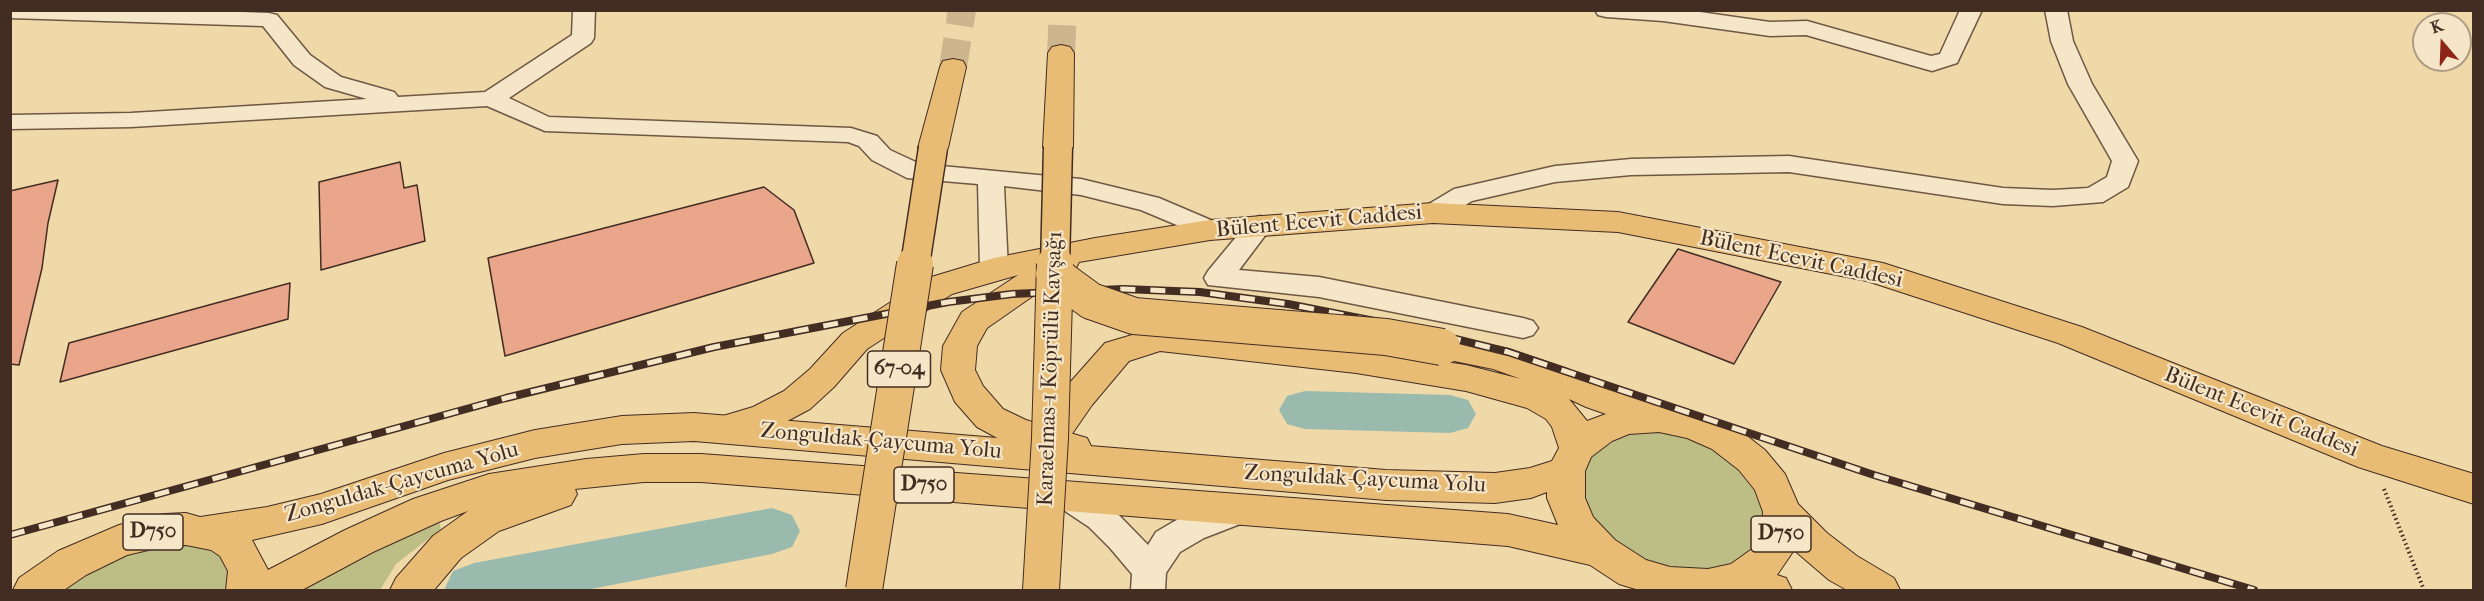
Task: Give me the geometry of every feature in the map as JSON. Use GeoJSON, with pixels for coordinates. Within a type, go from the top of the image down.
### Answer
{"type":"FeatureCollection","features":[{"type":"Feature","properties":{"kind":"main road","name":"Karaelmas-1 Köprülü Kavşağı"},"geometry":{"type":"LineString","coordinates":[[1041,591],[1050,438],[1060,53]]}},
{"type":"Feature","properties":{"kind":"main road","name":"67-04"},"geometry":{"type":"LineString","coordinates":[[864,591],[933,148],[953,67]]}},
{"type":"Feature","properties":{"kind":"main road","name":"Bülent Ecevit Caddesi"},"geometry":{"type":"LineString","coordinates":[[1095,248],[1260,225],[1433,213],[1618,222],[1872,271],[2070,335],[2371,457],[2474,489]]}},
{"type":"Feature","properties":{"kind":"main road"},"geometry":{"type":"LineString","coordinates":[[726,429],[765,417],[797,400],[822,378],[855,341],[940,286],[994,269],[1095,248]]}},
{"type":"Feature","properties":{"kind":"main road"},"geometry":{"type":"LineString","coordinates":[[1095,248],[1042,274],[974,320],[960,346],[957,370],[968,393],[990,418],[1014,430],[1125,463]]}},
{"type":"Feature","properties":{"kind":"main road"},"geometry":{"type":"LineString","coordinates":[[1054,274],[1091,301],[1134,316],[1386,337],[1442,347],[1497,358],[1553,377],[1599,398],[1659,419]]}},
{"type":"Feature","properties":{"kind":"main road"},"geometry":{"type":"LineString","coordinates":[[1050,438],[1079,396],[1118,352],[1159,339],[1356,361],[1466,378],[1531,396],[1559,410],[1569,422],[1572,459]]}},
{"type":"Feature","properties":{"kind":"main road","name":"D750"},"geometry":{"type":"LineString","coordinates":[[1782,512],[1780,538],[1757,584],[1708,586],[1670,584],[1633,572],[1601,551],[1578,526],[1566,498],[1572,459],[1599,431],[1627,421],[1659,419],[1704,430],[1725,440],[1752,460],[1772,484],[1782,512],[1812,544],[1843,568],[1880,591]]}},
{"type":"Feature","properties":{"kind":"main road","name":"Zonguldak-Çaycuma Yolu"},"geometry":{"type":"LineString","coordinates":[[204,531],[267,522],[321,509],[444,467],[535,444],[622,430],[694,427],[726,429],[1386,485],[1495,488],[1532,483],[1572,459]]}},
{"type":"Feature","properties":{"kind":"main road"},"geometry":{"type":"LineString","coordinates":[[410,591],[447,547],[485,520],[534,501],[644,468]]}},
{"type":"Feature","properties":{"kind":"main road","name":"Zonguldak-Çaycuma Yolu"},"geometry":{"type":"LineString","coordinates":[[267,591],[359,541],[427,510],[489,489],[586,473],[644,468],[701,468],[1508,530],[1601,551]]}},
{"type":"Feature","properties":{"kind":"main road","name":"D750"},"geometry":{"type":"LineString","coordinates":[[33,591],[72,563],[103,548],[142,534],[176,530],[204,531],[234,545],[243,557],[248,571],[246,591]]}},
{"type":"Feature","properties":{"kind":"main road","name":"D750"},"geometry":{"type":"LineString","coordinates":[[10,579],[72,563]]}},
{"type":"Feature","properties":{"kind":"street"},"geometry":{"type":"LineString","coordinates":[[491,99],[583,38],[584,10]]}},
{"type":"Feature","properties":{"kind":"street"},"geometry":{"type":"LineString","coordinates":[[1606,10],[1663,14],[1770,29],[1807,28],[1932,64],[1949,58],[1971,10]]}},
{"type":"Feature","properties":{"kind":"street"},"geometry":{"type":"LineString","coordinates":[[1433,213],[1463,195],[1555,174],[1631,167],[1789,164],[2003,196],[2053,198],[2094,196],[2119,181],[2126,161],[2080,84],[2062,41],[2056,10]]}},
{"type":"Feature","properties":{"kind":"street"},"geometry":{"type":"LineString","coordinates":[[10,11],[270,20],[302,60],[333,82],[408,103]]}},
{"type":"Feature","properties":{"kind":"street"},"geometry":{"type":"LineString","coordinates":[[10,122],[131,120],[491,99],[545,124],[851,135],[868,141],[881,155],[916,172],[991,177],[1081,187],[1150,204],[1210,231]]}},
{"type":"Feature","properties":{"kind":"street"},"geometry":{"type":"LineString","coordinates":[[991,177],[994,269]]}},
{"type":"Feature","properties":{"kind":"street"},"geometry":{"type":"LineString","coordinates":[[1260,225],[1218,278],[1319,287],[1523,328]]}},
{"type":"Feature","properties":{"kind":"street"},"geometry":{"type":"LineString","coordinates":[[1068,496],[1101,518],[1122,538],[1149,581]]}},
{"type":"Feature","properties":{"kind":"street"},"geometry":{"type":"LineString","coordinates":[[1149,581],[1168,542],[1192,528],[1241,510]]}},
{"type":"Feature","properties":{"kind":"path"},"geometry":{"type":"LineString","coordinates":[[2371,457],[2424,591]]}},
{"type":"Feature","properties":{"kind":"green space"},"geometry":{"type":"Polygon","coordinates":[[[1659,425],[1749,463],[1774,519],[1744,568],[1671,577],[1599,540],[1574,480],[1602,436],[1659,425]]]}},
{"type":"Feature","properties":{"kind":"green space"},"geometry":{"type":"Polygon","coordinates":[[[439,521],[441,529],[396,564],[380,590],[295,590],[328,571],[439,521]]]}},
{"type":"Feature","properties":{"kind":"green space"},"geometry":{"type":"Polygon","coordinates":[[[204,539],[237,568],[238,590],[43,590],[67,572],[103,553],[204,539]]]}},
{"type":"Feature","properties":{"kind":"building"},"geometry":{"type":"Polygon","coordinates":[[[400,162],[404,188],[417,185],[425,241],[321,270],[319,182],[400,162]]]}},
{"type":"Feature","properties":{"kind":"building"},"geometry":{"type":"Polygon","coordinates":[[[58,180],[48,223],[42,268],[19,365],[10,364],[10,191],[58,180]]]}},
{"type":"Feature","properties":{"kind":"building"},"geometry":{"type":"Polygon","coordinates":[[[764,187],[794,210],[814,263],[505,356],[488,258],[764,187]]]}},
{"type":"Feature","properties":{"kind":"building"},"geometry":{"type":"Polygon","coordinates":[[[1678,249],[1781,282],[1734,364],[1628,322],[1678,249]]]}},
{"type":"Feature","properties":{"kind":"building"},"geometry":{"type":"Polygon","coordinates":[[[290,283],[288,319],[60,382],[69,343],[290,283]]]}},
{"type":"Feature","properties":{"kind":"waterway"},"geometry":{"type":"LineString","coordinates":[[1305,410],[1450,414]]}},
{"type":"Feature","properties":{"kind":"waterway"},"geometry":{"type":"LineString","coordinates":[[474,588],[772,531]]}},
{"type":"Feature","properties":{"kind":"tunnel"},"geometry":{"type":"LineString","coordinates":[[953,67],[962,10]]}},
{"type":"Feature","properties":{"kind":"tunnel"},"geometry":{"type":"LineString","coordinates":[[1061,53],[1063,10]]}},
{"type":"Feature","properties":{"kind":"railway"},"geometry":{"type":"LineString","coordinates":[[10,535],[506,398],[714,347],[948,302],[1012,294],[1123,289],[1200,292],[1288,304],[1415,329],[1508,352],[1874,475],[2254,590]]}}]}
